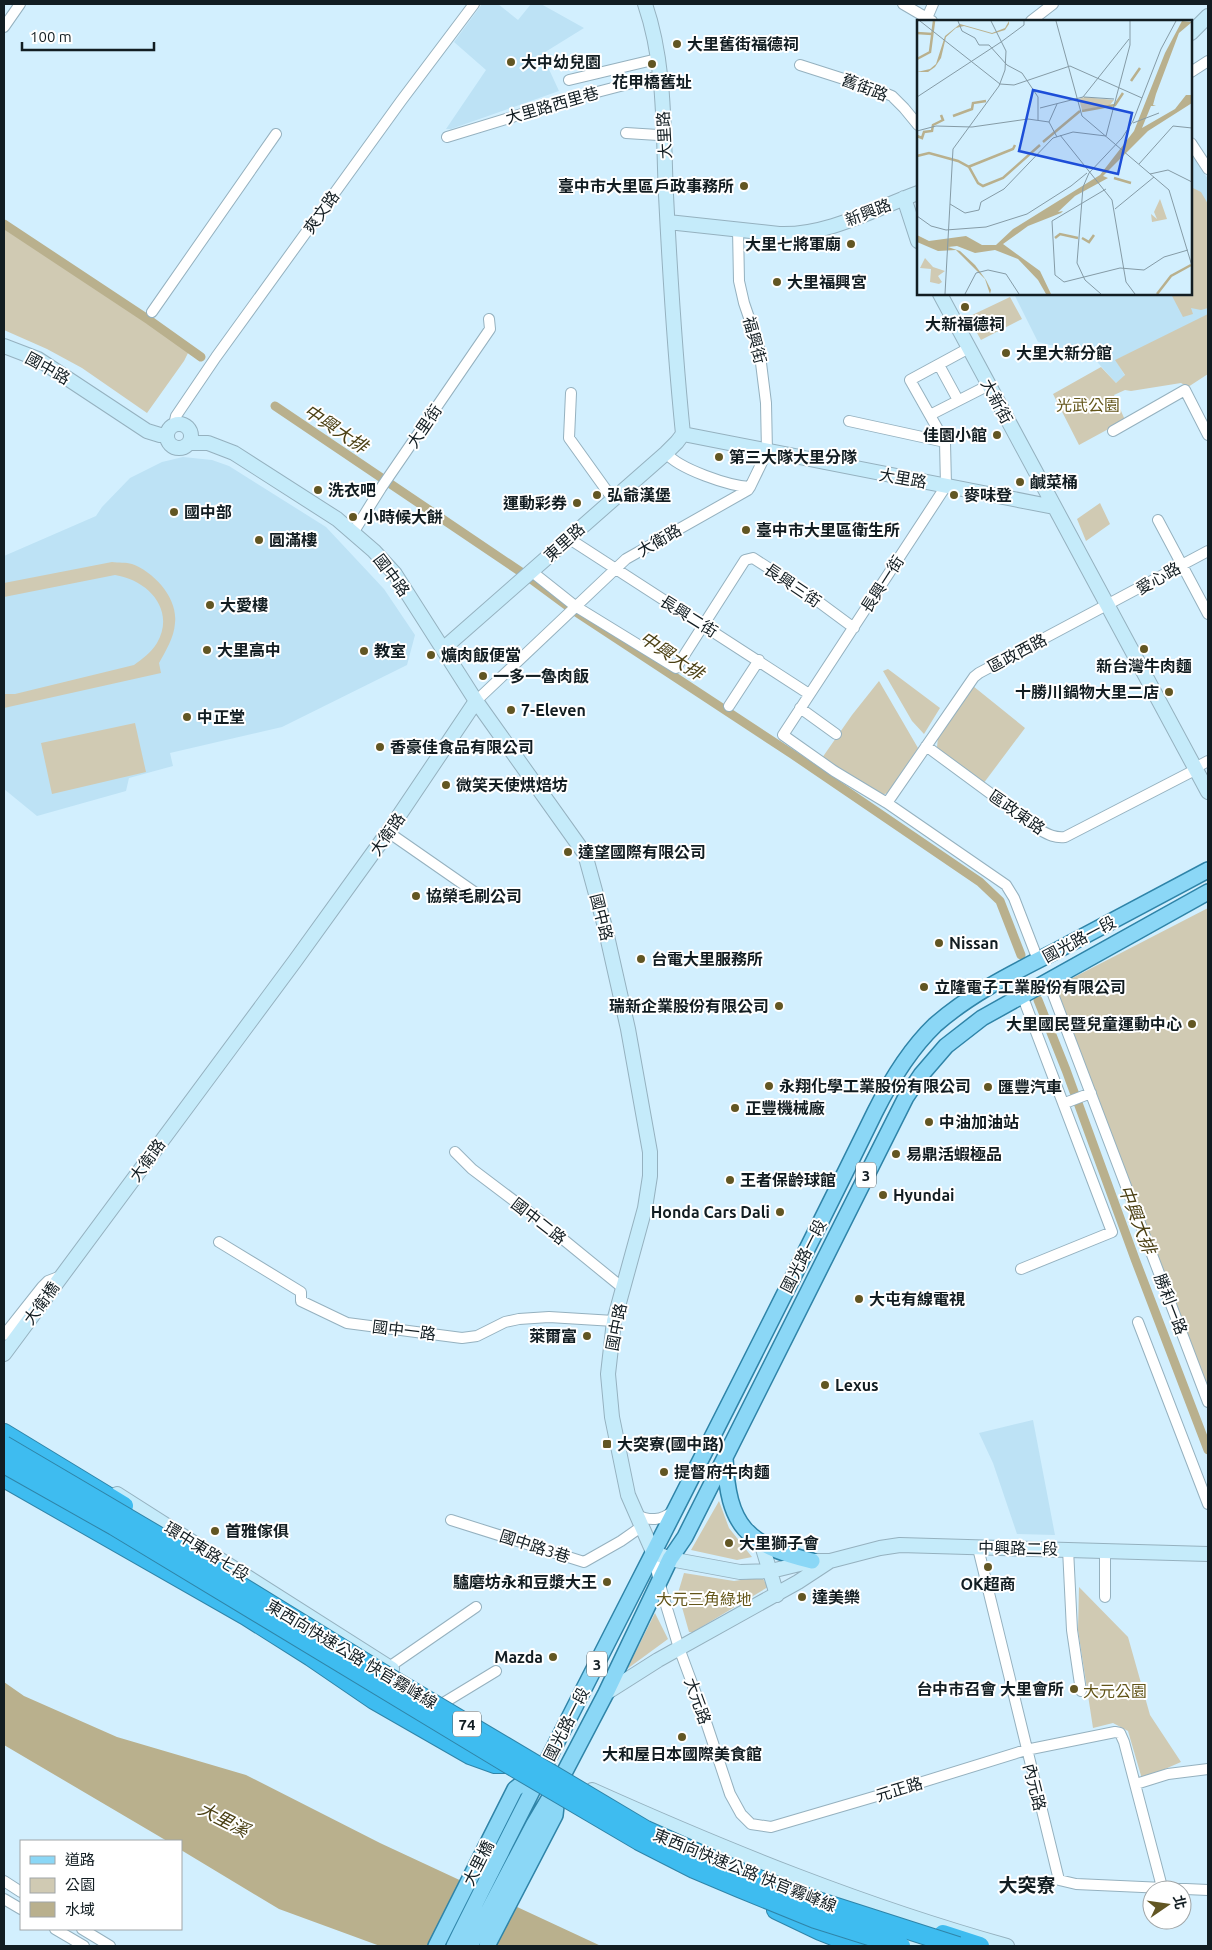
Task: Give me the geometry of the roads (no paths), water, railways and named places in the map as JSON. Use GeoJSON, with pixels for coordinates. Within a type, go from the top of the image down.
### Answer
{"type":"FeatureCollection","features":[{"type":"Feature","properties":{"kind":"highway"},"geometry":{"type":"LineString","coordinates":[[4,1433],[160,1528],[188,1554]]}},
{"type":"Feature","properties":{"kind":"highway","name":"東西向快速公路 快官霧峰線"},"geometry":{"type":"LineString","coordinates":[[4,1445],[646,1830],[815,1918],[901,1946]]}},
{"type":"Feature","properties":{"kind":"highway","name":"東西向快速公路 快官霧峰線"},"geometry":{"type":"LineString","coordinates":[[4,1464],[123,1532],[508,1764],[639,1841],[694,1870],[821,1902],[958,1946]]}},
{"type":"Feature","properties":{"kind":"highway"},"geometry":{"type":"LineString","coordinates":[[4,1478],[246,1616],[374,1700],[422,1728],[470,1755],[495,1764],[508,1764]]}},
{"type":"Feature","properties":{"kind":"highway"},"geometry":{"type":"LineString","coordinates":[[741,1881],[783,1878],[826,1895],[980,1946]]}},
{"type":"Feature","properties":{"kind":"highway","name":"74"},"geometry":{"type":"LineString","coordinates":[[741,1881],[786,1916],[858,1946]]}},
{"type":"Feature","properties":{"kind":"main road","name":"國光路一段"},"geometry":{"type":"LineString","coordinates":[[528,1786],[542,1770],[890,1081],[919,1042],[946,1016],[988,987],[1208,870]]}},
{"type":"Feature","properties":{"kind":"main road","name":"國光路一段"},"geometry":{"type":"LineString","coordinates":[[553,1800],[560,1780],[606,1693],[670,1559],[686,1537],[906,1096],[933,1060],[952,1040],[982,1018],[1208,892]]}},
{"type":"Feature","properties":{"kind":"main road"},"geometry":{"type":"LineString","coordinates":[[725,1458],[730,1501],[734,1513],[745,1529],[761,1542],[782,1554],[812,1561]]}},
{"type":"Feature","properties":{"kind":"main road","name":"大里橋"},"geometry":{"type":"LineString","coordinates":[[436,1946],[515,1789],[528,1786]]}},
{"type":"Feature","properties":{"kind":"main road","name":"大里橋"},"geometry":{"type":"LineString","coordinates":[[454,1946],[528,1786]]}},
{"type":"Feature","properties":{"kind":"main road","name":"大里橋"},"geometry":{"type":"LineString","coordinates":[[470,1946],[516,1856],[553,1800]]}},
{"type":"Feature","properties":{"kind":"main road","name":"3"},"geometry":{"type":"LineString","coordinates":[[487,1946],[555,1815],[553,1800]]}},
{"type":"Feature","properties":{"kind":"street"},"geometry":{"type":"LineString","coordinates":[[4,27],[20,4]]}},
{"type":"Feature","properties":{"kind":"street","name":"爽文路"},"geometry":{"type":"LineString","coordinates":[[171,430],[176,416],[216,357],[474,4]]}},
{"type":"Feature","properties":{"kind":"street","name":"大里路"},"geometry":{"type":"LineString","coordinates":[[645,4],[650,20],[659,76],[683,434],[1054,507]]}},
{"type":"Feature","properties":{"kind":"street"},"geometry":{"type":"LineString","coordinates":[[903,4],[929,20],[933,4]]}},
{"type":"Feature","properties":{"kind":"street"},"geometry":{"type":"LineString","coordinates":[[1032,20],[1054,4]]}},
{"type":"Feature","properties":{"kind":"street"},"geometry":{"type":"LineString","coordinates":[[1192,32],[1208,16]]}},
{"type":"Feature","properties":{"kind":"street"},"geometry":{"type":"LineString","coordinates":[[569,80],[657,59]]}},
{"type":"Feature","properties":{"kind":"street"},"geometry":{"type":"LineString","coordinates":[[1192,71],[1208,61]]}},
{"type":"Feature","properties":{"kind":"street","name":"舊街路"},"geometry":{"type":"LineString","coordinates":[[800,64],[892,96],[917,124]]}},
{"type":"Feature","properties":{"kind":"street","name":"大里路西里巷"},"geometry":{"type":"LineString","coordinates":[[447,137],[574,98],[659,76]]}},
{"type":"Feature","properties":{"kind":"street"},"geometry":{"type":"LineString","coordinates":[[626,133],[658,135],[664,139]]}},
{"type":"Feature","properties":{"kind":"street"},"geometry":{"type":"LineString","coordinates":[[152,312],[276,134]]}},
{"type":"Feature","properties":{"kind":"street"},"geometry":{"type":"LineString","coordinates":[[1192,145],[1208,169]]}},
{"type":"Feature","properties":{"kind":"street","name":"新興路"},"geometry":{"type":"LineString","coordinates":[[668,222],[785,234],[808,232],[843,222],[917,193]]}},
{"type":"Feature","properties":{"kind":"street"},"geometry":{"type":"LineString","coordinates":[[904,198],[917,238]]}},
{"type":"Feature","properties":{"kind":"street","name":"福興街"},"geometry":{"type":"LineString","coordinates":[[738,229],[739,281],[744,303],[759,347],[763,371],[767,452]]}},
{"type":"Feature","properties":{"kind":"street","name":"大新街"},"geometry":{"type":"LineString","coordinates":[[941,295],[1054,507]]}},
{"type":"Feature","properties":{"kind":"street","name":"大里街"},"geometry":{"type":"LineString","coordinates":[[353,533],[381,488],[490,328],[489,319]]}},
{"type":"Feature","properties":{"kind":"street","name":"國中路"},"geometry":{"type":"LineString","coordinates":[[4,346],[38,359],[147,431],[160,436],[171,430]]}},
{"type":"Feature","properties":{"kind":"street"},"geometry":{"type":"LineString","coordinates":[[946,486],[945,442],[910,380],[969,348]]}},
{"type":"Feature","properties":{"kind":"street"},"geometry":{"type":"LineString","coordinates":[[938,364],[958,400]]}},
{"type":"Feature","properties":{"kind":"street"},"geometry":{"type":"LineString","coordinates":[[930,415],[989,385]]}},
{"type":"Feature","properties":{"kind":"street"},"geometry":{"type":"LineString","coordinates":[[1113,431],[1185,390],[1208,434]]}},
{"type":"Feature","properties":{"kind":"street"},"geometry":{"type":"LineString","coordinates":[[571,393],[569,438],[612,498]]}},
{"type":"Feature","properties":{"kind":"street"},"geometry":{"type":"LineString","coordinates":[[849,421],[945,442]]}},
{"type":"Feature","properties":{"kind":"street","name":"國中路"},"geometry":{"type":"LineString","coordinates":[[171,430],[169,442],[175,447],[183,447],[189,443],[208,443],[234,453],[337,518],[374,551],[395,574],[476,701],[580,846],[588,863],[605,927],[628,1029],[650,1152],[650,1176],[646,1208],[614,1321],[608,1374],[620,1462],[628,1495],[653,1552]]}},
{"type":"Feature","properties":{"kind":"street","name":"東里路"},"geometry":{"type":"LineString","coordinates":[[443,649],[612,498],[666,453],[683,434]]}},
{"type":"Feature","properties":{"kind":"street"},"geometry":{"type":"LineString","coordinates":[[666,453],[670,459],[702,474],[721,481],[750,487],[767,452]]}},
{"type":"Feature","properties":{"kind":"street","name":"長興一街"},"geometry":{"type":"LineString","coordinates":[[888,803],[834,771],[783,735],[946,486]]}},
{"type":"Feature","properties":{"kind":"street","name":"大衛路"},"geometry":{"type":"LineString","coordinates":[[60,1276],[295,961],[388,832],[476,701],[614,569],[644,548],[748,490],[750,487]]}},
{"type":"Feature","properties":{"kind":"street"},"geometry":{"type":"LineString","coordinates":[[1054,507],[1208,792]]}},
{"type":"Feature","properties":{"kind":"street"},"geometry":{"type":"LineString","coordinates":[[1158,520],[1208,614]]}},
{"type":"Feature","properties":{"kind":"street","name":"長興二街"},"geometry":{"type":"LineString","coordinates":[[568,538],[809,694]]}},
{"type":"Feature","properties":{"kind":"street","name":"愛心路"},"geometry":{"type":"LineString","coordinates":[[1108,606],[1208,551]]}},
{"type":"Feature","properties":{"kind":"street","name":"長興三街"},"geometry":{"type":"LineString","coordinates":[[575,606],[676,668],[745,560],[753,558],[854,628]]}},
{"type":"Feature","properties":{"kind":"street"},"geometry":{"type":"LineString","coordinates":[[528,574],[575,606]]}},
{"type":"Feature","properties":{"kind":"street","name":"區政西路"},"geometry":{"type":"LineString","coordinates":[[888,803],[974,677],[1108,606]]}},
{"type":"Feature","properties":{"kind":"street"},"geometry":{"type":"LineString","coordinates":[[729,706],[759,660]]}},
{"type":"Feature","properties":{"kind":"street"},"geometry":{"type":"LineString","coordinates":[[800,708],[836,734]]}},
{"type":"Feature","properties":{"kind":"street","name":"區政東路"},"geometry":{"type":"LineString","coordinates":[[926,746],[1016,813],[1048,835],[1054,837],[1065,837],[1191,772],[1208,761]]}},
{"type":"Feature","properties":{"kind":"street"},"geometry":{"type":"LineString","coordinates":[[888,803],[1006,885],[1017,904],[1038,960]]}},
{"type":"Feature","properties":{"kind":"street"},"geometry":{"type":"LineString","coordinates":[[388,832],[483,898]]}},
{"type":"Feature","properties":{"kind":"street","name":"勝利一路"},"geometry":{"type":"LineString","coordinates":[[1048,981],[1208,1402]]}},
{"type":"Feature","properties":{"kind":"street"},"geometry":{"type":"LineString","coordinates":[[1021,1269],[1112,1232],[1022,995]]}},
{"type":"Feature","properties":{"kind":"street"},"geometry":{"type":"LineString","coordinates":[[1064,1103],[1091,1093]]}},
{"type":"Feature","properties":{"kind":"street","name":"國中二路"},"geometry":{"type":"LineString","coordinates":[[455,1152],[472,1169],[538,1218],[624,1289]]}},
{"type":"Feature","properties":{"kind":"street","name":"國中一路"},"geometry":{"type":"LineString","coordinates":[[219,1242],[301,1292],[301,1301],[347,1323],[462,1338],[478,1336],[505,1322],[519,1318],[549,1317],[614,1321]]}},
{"type":"Feature","properties":{"kind":"street"},"geometry":{"type":"LineString","coordinates":[[4,1335],[42,1287],[48,1281],[60,1276]]}},
{"type":"Feature","properties":{"kind":"street","name":"大衛橋"},"geometry":{"type":"LineString","coordinates":[[4,1354],[60,1276]]}},
{"type":"Feature","properties":{"kind":"street"},"geometry":{"type":"LineString","coordinates":[[1138,1322],[1171,1411],[1205,1486],[1208,1504]]}},
{"type":"Feature","properties":{"kind":"street","name":"環中東路七段"},"geometry":{"type":"LineString","coordinates":[[4,1423],[389,1667],[485,1725],[542,1770]]}},
{"type":"Feature","properties":{"kind":"street","name":"環中東路七段"},"geometry":{"type":"LineString","coordinates":[[4,1458],[119,1519],[461,1728],[498,1754],[542,1770],[602,1802],[644,1836],[696,1863],[820,1912],[927,1946]]}},
{"type":"Feature","properties":{"kind":"street","name":"環中東路七段"},"geometry":{"type":"LineString","coordinates":[[4,1471],[264,1623],[409,1713],[427,1721],[461,1728]]}},
{"type":"Feature","properties":{"kind":"street"},"geometry":{"type":"LineString","coordinates":[[638,1521],[665,1518],[674,1511]]}},
{"type":"Feature","properties":{"kind":"street","name":"國中路3巷"},"geometry":{"type":"LineString","coordinates":[[451,1520],[584,1562],[621,1541],[638,1521]]}},
{"type":"Feature","properties":{"kind":"street"},"geometry":{"type":"LineString","coordinates":[[761,1542],[777,1595]]}},
{"type":"Feature","properties":{"kind":"street","name":"中興路二段"},"geometry":{"type":"LineString","coordinates":[[653,1552],[670,1559],[740,1572],[771,1571],[812,1561],[830,1561],[880,1548],[900,1545],[1208,1554]]}},
{"type":"Feature","properties":{"kind":"street","name":"內元路"},"geometry":{"type":"LineString","coordinates":[[978,1548],[1059,1880],[1076,1884],[1142,1886]]}},
{"type":"Feature","properties":{"kind":"street"},"geometry":{"type":"LineString","coordinates":[[1068,1549],[1072,1630],[1081,1692]]}},
{"type":"Feature","properties":{"kind":"street"},"geometry":{"type":"LineString","coordinates":[[1104,1597],[1105,1550]]}},
{"type":"Feature","properties":{"kind":"street","name":"大元路"},"geometry":{"type":"LineString","coordinates":[[653,1552],[659,1582],[679,1648],[730,1794],[741,1814],[751,1824],[770,1827]]}},
{"type":"Feature","properties":{"kind":"street","name":"中興路二段"},"geometry":{"type":"LineString","coordinates":[[606,1693],[679,1648],[777,1595],[830,1561]]}},
{"type":"Feature","properties":{"kind":"street"},"geometry":{"type":"LineString","coordinates":[[389,1667],[476,1607]]}},
{"type":"Feature","properties":{"kind":"street"},"geometry":{"type":"LineString","coordinates":[[445,1702],[496,1671]]}},
{"type":"Feature","properties":{"kind":"street","name":"元正路"},"geometry":{"type":"LineString","coordinates":[[770,1827],[886,1794],[1026,1750],[1115,1732],[1120,1733],[1124,1742],[1136,1784]]}},
{"type":"Feature","properties":{"kind":"street"},"geometry":{"type":"LineString","coordinates":[[1160,1880],[1136,1784],[1168,1774],[1208,1769]]}},
{"type":"Feature","properties":{"kind":"street"},"geometry":{"type":"LineString","coordinates":[[560,1780],[835,1892],[956,1932],[1007,1946]]}},
{"type":"Feature","properties":{"kind":"street"},"geometry":{"type":"LineString","coordinates":[[4,1881],[20,1891]]}},
{"type":"Feature","properties":{"kind":"street","name":"內元路"},"geometry":{"type":"LineString","coordinates":[[1192,1889],[1208,1890]]}},
{"type":"Feature","properties":{"kind":"street"},"geometry":{"type":"LineString","coordinates":[[4,1899],[20,1907]]}},
{"type":"Feature","properties":{"kind":"street"},"geometry":{"type":"LineString","coordinates":[[57,1930],[84,1946]]}},
{"type":"Feature","properties":{"kind":"street"},"geometry":{"type":"LineString","coordinates":[[84,1930],[110,1946]]}},
{"type":"Feature","properties":{"kind":"water","name":"大里溪"},"geometry":{"type":"Polygon","coordinates":[[[4,1682],[24,1696],[117,1737],[246,1775],[380,1843],[601,1946],[380,1946],[279,1909],[182,1851],[182,1840],[165,1840],[4,1745],[4,1682]]]}},
{"type":"Feature","properties":{"kind":"waterway","name":"中興大排"},"geometry":{"type":"LineString","coordinates":[[4,224],[149,320],[201,357]]}},
{"type":"Feature","properties":{"kind":"waterway","name":"中興大排"},"geometry":{"type":"LineString","coordinates":[[275,406],[524,574],[570,608],[792,754],[980,882],[1000,901],[1021,955]]}},
{"type":"Feature","properties":{"kind":"waterway","name":"中興大排"},"geometry":{"type":"LineString","coordinates":[[1038,1000],[1208,1450]]}},
{"type":"Feature","properties":{"kind":"place","name":"大里舊街福德祠"},"geometry":{"type":"Point","coordinates":[677,44]}},
{"type":"Feature","properties":{"kind":"place","name":"大中幼兒園"},"geometry":{"type":"Point","coordinates":[511,62]}},
{"type":"Feature","properties":{"kind":"place","name":"花甲橋舊址"},"geometry":{"type":"Point","coordinates":[652,64]}},
{"type":"Feature","properties":{"kind":"place","name":"臺中市大里區戶政事務所"},"geometry":{"type":"Point","coordinates":[744,186]}},
{"type":"Feature","properties":{"kind":"place","name":"大里七將軍廟"},"geometry":{"type":"Point","coordinates":[851,244]}},
{"type":"Feature","properties":{"kind":"place","name":"大里福興宮"},"geometry":{"type":"Point","coordinates":[777,282]}},
{"type":"Feature","properties":{"kind":"place","name":"大新福德祠"},"geometry":{"type":"Point","coordinates":[965,307]}},
{"type":"Feature","properties":{"kind":"place","name":"大里大新分館"},"geometry":{"type":"Point","coordinates":[1006,353]}},
{"type":"Feature","properties":{"kind":"place","name":"佳園小館"},"geometry":{"type":"Point","coordinates":[997,435]}},
{"type":"Feature","properties":{"kind":"place","name":"第三大隊大里分隊"},"geometry":{"type":"Point","coordinates":[719,457]}},
{"type":"Feature","properties":{"kind":"place","name":"鹹菜桶"},"geometry":{"type":"Point","coordinates":[1020,482]}},
{"type":"Feature","properties":{"kind":"place","name":"洗衣吧"},"geometry":{"type":"Point","coordinates":[318,490]}},
{"type":"Feature","properties":{"kind":"place","name":"弘爺漢堡"},"geometry":{"type":"Point","coordinates":[597,495]}},
{"type":"Feature","properties":{"kind":"place","name":"麥味登"},"geometry":{"type":"Point","coordinates":[954,495]}},
{"type":"Feature","properties":{"kind":"place","name":"運動彩券"},"geometry":{"type":"Point","coordinates":[577,503]}},
{"type":"Feature","properties":{"kind":"place","name":"國中部"},"geometry":{"type":"Point","coordinates":[174,512]}},
{"type":"Feature","properties":{"kind":"place","name":"小時候大餅"},"geometry":{"type":"Point","coordinates":[353,517]}},
{"type":"Feature","properties":{"kind":"place","name":"臺中市大里區衛生所"},"geometry":{"type":"Point","coordinates":[746,530]}},
{"type":"Feature","properties":{"kind":"place","name":"圓滿樓"},"geometry":{"type":"Point","coordinates":[259,540]}},
{"type":"Feature","properties":{"kind":"place","name":"大愛樓"},"geometry":{"type":"Point","coordinates":[210,605]}},
{"type":"Feature","properties":{"kind":"place","name":"新台灣牛肉麵"},"geometry":{"type":"Point","coordinates":[1144,649]}},
{"type":"Feature","properties":{"kind":"place","name":"大里高中"},"geometry":{"type":"Point","coordinates":[207,650]}},
{"type":"Feature","properties":{"kind":"place","name":"教室"},"geometry":{"type":"Point","coordinates":[364,651]}},
{"type":"Feature","properties":{"kind":"place","name":"爌肉飯便當"},"geometry":{"type":"Point","coordinates":[431,655]}},
{"type":"Feature","properties":{"kind":"place","name":"一多一魯肉飯"},"geometry":{"type":"Point","coordinates":[483,676]}},
{"type":"Feature","properties":{"kind":"place","name":"十勝川鍋物大里二店"},"geometry":{"type":"Point","coordinates":[1169,692]}},
{"type":"Feature","properties":{"kind":"place","name":"7-Eleven"},"geometry":{"type":"Point","coordinates":[511,710]}},
{"type":"Feature","properties":{"kind":"place","name":"中正堂"},"geometry":{"type":"Point","coordinates":[187,717]}},
{"type":"Feature","properties":{"kind":"place","name":"香豪佳食品有限公司"},"geometry":{"type":"Point","coordinates":[380,747]}},
{"type":"Feature","properties":{"kind":"place","name":"微笑天使烘焙坊"},"geometry":{"type":"Point","coordinates":[446,785]}},
{"type":"Feature","properties":{"kind":"place","name":"達望國際有限公司"},"geometry":{"type":"Point","coordinates":[568,852]}},
{"type":"Feature","properties":{"kind":"place","name":"協榮毛刷公司"},"geometry":{"type":"Point","coordinates":[416,896]}},
{"type":"Feature","properties":{"kind":"place","name":"Nissan"},"geometry":{"type":"Point","coordinates":[939,943]}},
{"type":"Feature","properties":{"kind":"place","name":"台電大里服務所"},"geometry":{"type":"Point","coordinates":[641,959]}},
{"type":"Feature","properties":{"kind":"place","name":"立隆電子工業股份有限公司"},"geometry":{"type":"Point","coordinates":[924,987]}},
{"type":"Feature","properties":{"kind":"place","name":"瑞新企業股份有限公司"},"geometry":{"type":"Point","coordinates":[779,1006]}},
{"type":"Feature","properties":{"kind":"place","name":"大里國民暨兒童運動中心"},"geometry":{"type":"Point","coordinates":[1192,1024]}},
{"type":"Feature","properties":{"kind":"place","name":"永翔化學工業股份有限公司"},"geometry":{"type":"Point","coordinates":[769,1086]}},
{"type":"Feature","properties":{"kind":"place","name":"匯豐汽車"},"geometry":{"type":"Point","coordinates":[988,1087]}},
{"type":"Feature","properties":{"kind":"place","name":"正豐機械廠"},"geometry":{"type":"Point","coordinates":[735,1108]}},
{"type":"Feature","properties":{"kind":"place","name":"中油加油站"},"geometry":{"type":"Point","coordinates":[929,1122]}},
{"type":"Feature","properties":{"kind":"place","name":"易鼎活蝦極品"},"geometry":{"type":"Point","coordinates":[896,1154]}},
{"type":"Feature","properties":{"kind":"place","name":"王者保齡球館"},"geometry":{"type":"Point","coordinates":[730,1180]}},
{"type":"Feature","properties":{"kind":"place","name":"Hyundai"},"geometry":{"type":"Point","coordinates":[883,1195]}},
{"type":"Feature","properties":{"kind":"place","name":"Honda Cars Dali"},"geometry":{"type":"Point","coordinates":[780,1212]}},
{"type":"Feature","properties":{"kind":"place","name":"大屯有線電視"},"geometry":{"type":"Point","coordinates":[859,1299]}},
{"type":"Feature","properties":{"kind":"place","name":"萊爾富"},"geometry":{"type":"Point","coordinates":[587,1336]}},
{"type":"Feature","properties":{"kind":"place","name":"Lexus"},"geometry":{"type":"Point","coordinates":[825,1385]}},
{"type":"Feature","properties":{"kind":"place","name":"大突寮(國中路)"},"geometry":{"type":"Point","coordinates":[607,1444]}},
{"type":"Feature","properties":{"kind":"place","name":"提督府牛肉麵"},"geometry":{"type":"Point","coordinates":[664,1472]}},
{"type":"Feature","properties":{"kind":"place","name":"首雅傢俱"},"geometry":{"type":"Point","coordinates":[215,1531]}},
{"type":"Feature","properties":{"kind":"place","name":"大里獅子會"},"geometry":{"type":"Point","coordinates":[729,1543]}},
{"type":"Feature","properties":{"kind":"place","name":"OK超商"},"geometry":{"type":"Point","coordinates":[988,1567]}},
{"type":"Feature","properties":{"kind":"place","name":"驢磨坊永和豆漿大王"},"geometry":{"type":"Point","coordinates":[607,1582]}},
{"type":"Feature","properties":{"kind":"place","name":"達美樂"},"geometry":{"type":"Point","coordinates":[802,1597]}},
{"type":"Feature","properties":{"kind":"place","name":"Mazda"},"geometry":{"type":"Point","coordinates":[553,1657]}},
{"type":"Feature","properties":{"kind":"place","name":"台中市召會 大里會所"},"geometry":{"type":"Point","coordinates":[1074,1689]}},
{"type":"Feature","properties":{"kind":"place","name":"大和屋日本國際美食館"},"geometry":{"type":"Point","coordinates":[682,1737]}},
{"type":"Feature","properties":{"kind":"district","name":"大突寮"},"geometry":{"type":"Point","coordinates":[1027,1885]}},
{"type":"Feature","properties":{"kind":"park label","name":"光武公園"},"geometry":{"type":"Point","coordinates":[1088,405]}},
{"type":"Feature","properties":{"kind":"park label","name":"大元三角綠地"},"geometry":{"type":"Point","coordinates":[704,1599]}},
{"type":"Feature","properties":{"kind":"park label","name":"大元公園"},"geometry":{"type":"Point","coordinates":[1115,1691]}}]}
